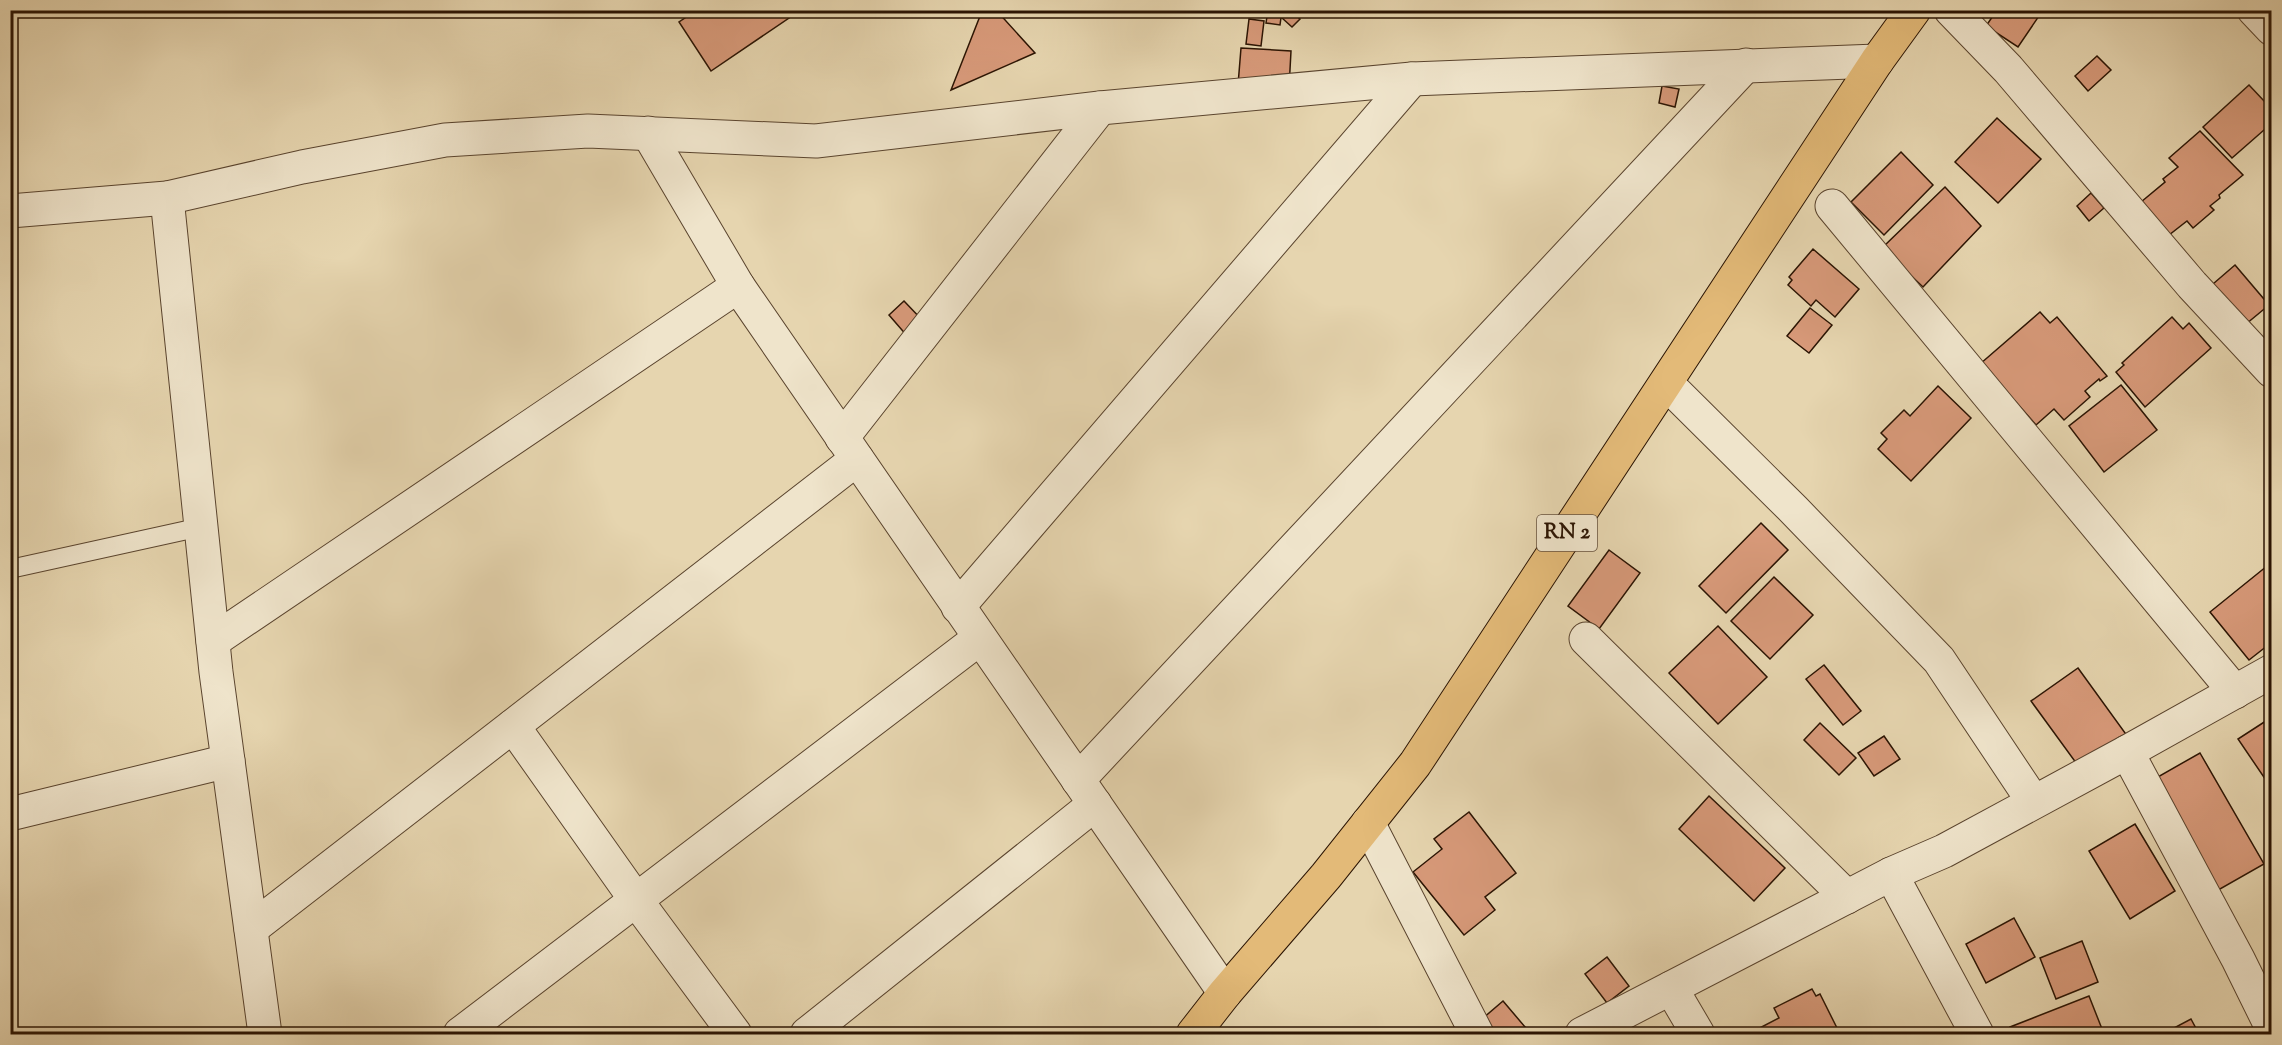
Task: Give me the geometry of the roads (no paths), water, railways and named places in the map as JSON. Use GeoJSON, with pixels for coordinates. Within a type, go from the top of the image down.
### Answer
{"type":"FeatureCollection","features":[{"type":"Feature","properties":{"kind":"highway","name":"RN 2"},"geometry":{"type":"LineString","coordinates":[[1196,1034],[1225,993],[1326,876],[1414,764],[1877,61],[1914,10]]}},
{"type":"Feature","properties":{"kind":"street"},"geometry":{"type":"LineString","coordinates":[[1951,10],[2008,69],[2192,285],[2271,371]]}},
{"type":"Feature","properties":{"kind":"street"},"geometry":{"type":"LineString","coordinates":[[2254,10],[2271,29]]}},
{"type":"Feature","properties":{"kind":"street"},"geometry":{"type":"LineString","coordinates":[[10,210],[167,198],[445,140],[588,131],[816,141],[1100,108],[1412,80],[1877,61]]}},
{"type":"Feature","properties":{"kind":"street"},"geometry":{"type":"LineString","coordinates":[[807,1035],[1086,792],[1746,65]]}},
{"type":"Feature","properties":{"kind":"street"},"geometry":{"type":"LineString","coordinates":[[958,607],[1412,80]]}},
{"type":"Feature","properties":{"kind":"street"},"geometry":{"type":"LineString","coordinates":[[251,929],[513,726],[849,448],[1100,108]]}},
{"type":"Feature","properties":{"kind":"street"},"geometry":{"type":"LineString","coordinates":[[648,133],[738,286],[1225,993]]}},
{"type":"Feature","properties":{"kind":"street"},"geometry":{"type":"LineString","coordinates":[[167,198],[213,641],[265,1035]]}},
{"type":"Feature","properties":{"kind":"street"},"geometry":{"type":"LineString","coordinates":[[1832,206],[2235,692]]}},
{"type":"Feature","properties":{"kind":"street"},"geometry":{"type":"LineString","coordinates":[[213,641],[738,286]]}},
{"type":"Feature","properties":{"kind":"street"},"geometry":{"type":"LineString","coordinates":[[1666,384],[1794,510],[1939,660],[2033,801]]}},
{"type":"Feature","properties":{"kind":"street"},"geometry":{"type":"LineString","coordinates":[[460,1035],[980,638]]}},
{"type":"Feature","properties":{"kind":"street"},"geometry":{"type":"LineString","coordinates":[[1586,639],[1847,897]]}},
{"type":"Feature","properties":{"kind":"street"},"geometry":{"type":"LineString","coordinates":[[1582,1035],[1891,874],[1944,851],[2271,672]]}},
{"type":"Feature","properties":{"kind":"street"},"geometry":{"type":"LineString","coordinates":[[513,726],[735,1035]]}},
{"type":"Feature","properties":{"kind":"street"},"geometry":{"type":"LineString","coordinates":[[2127,752],[2238,959],[2271,1028]]}},
{"type":"Feature","properties":{"kind":"street"},"geometry":{"type":"LineString","coordinates":[[10,814],[228,760]]}},
{"type":"Feature","properties":{"kind":"street"},"geometry":{"type":"LineString","coordinates":[[1368,823],[1477,1035]]}},
{"type":"Feature","properties":{"kind":"street"},"geometry":{"type":"LineString","coordinates":[[1891,874],[1977,1035]]}},
{"type":"Feature","properties":{"kind":"street"},"geometry":{"type":"LineString","coordinates":[[1671,988],[1698,1035]]}},
{"type":"Feature","properties":{"kind":"lane"},"geometry":{"type":"LineString","coordinates":[[10,569],[201,527]]}}]}
